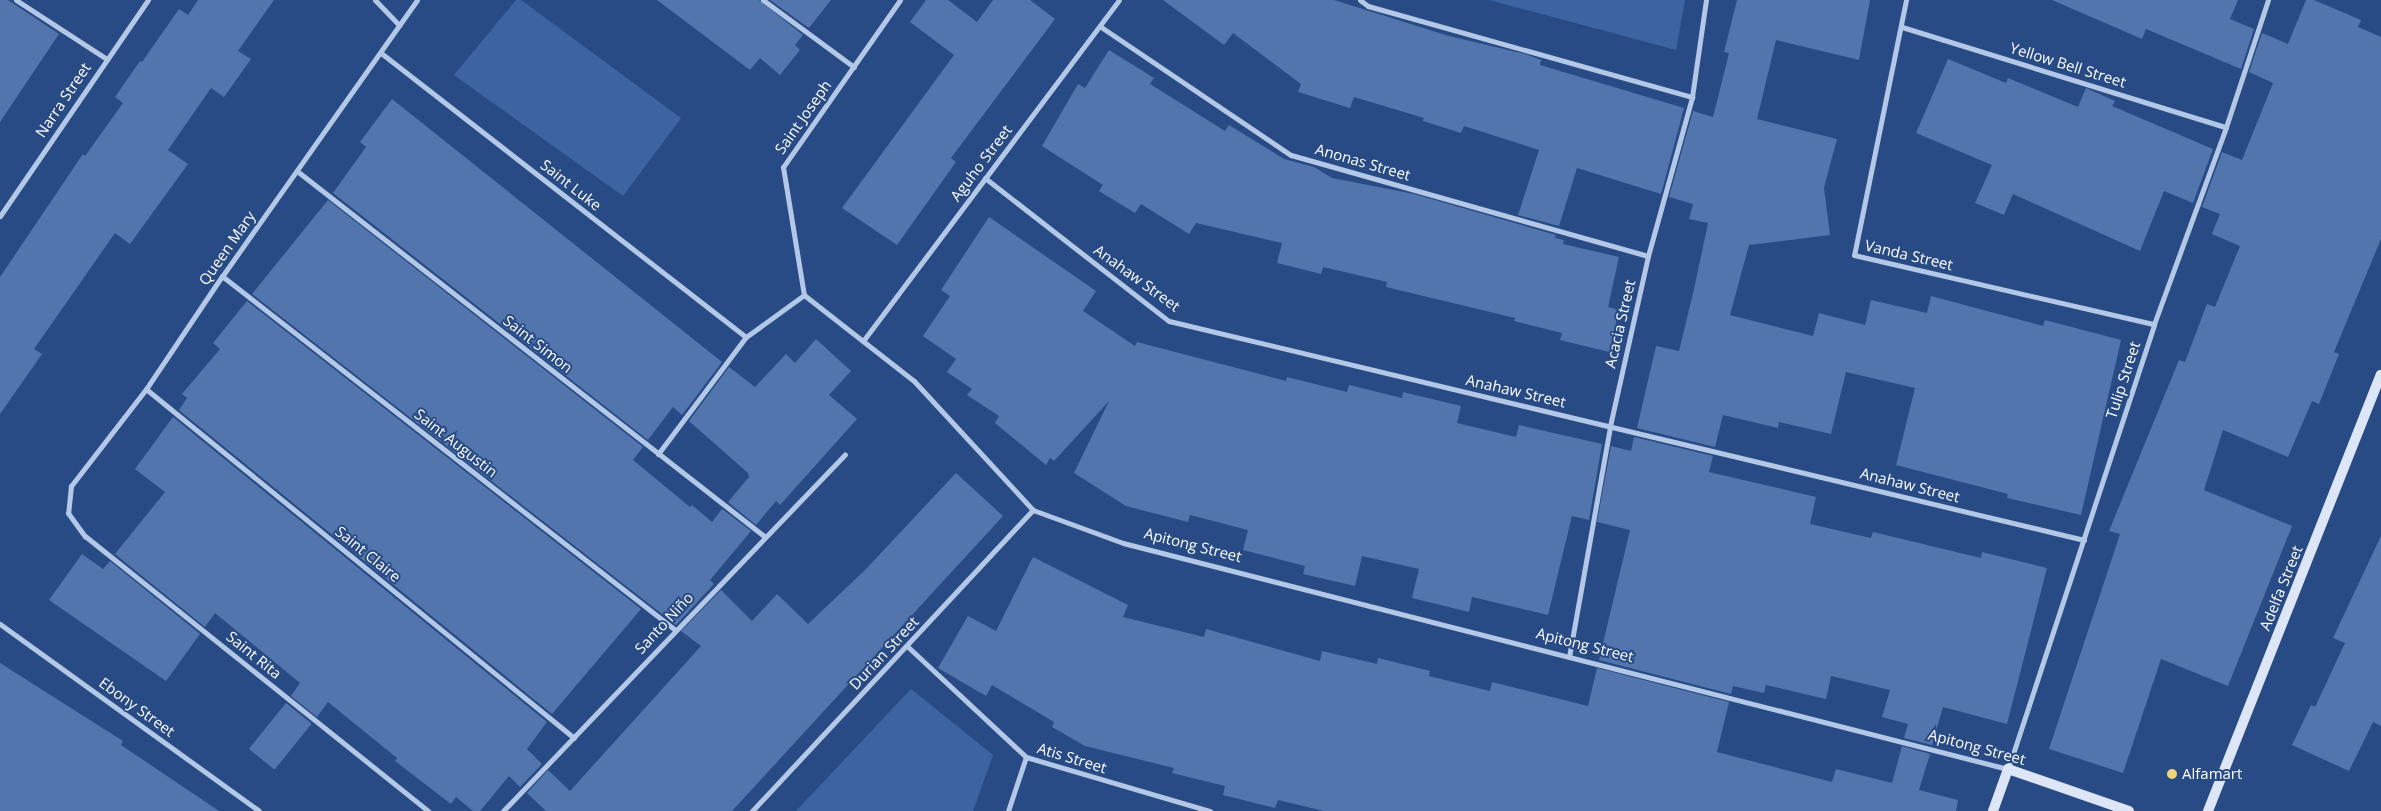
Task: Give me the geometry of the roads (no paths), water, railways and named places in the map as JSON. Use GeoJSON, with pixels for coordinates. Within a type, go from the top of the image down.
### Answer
{"type":"FeatureCollection","features":[{"type":"Feature","properties":{"kind":"street"},"geometry":{"type":"LineString","coordinates":[[16,0],[106,59]]}},
{"type":"Feature","properties":{"kind":"street","name":"Narra Street"},"geometry":{"type":"LineString","coordinates":[[0,216],[148,0]]}},
{"type":"Feature","properties":{"kind":"street"},"geometry":{"type":"LineString","coordinates":[[375,0],[399,26]]}},
{"type":"Feature","properties":{"kind":"street","name":"Queen Mary"},"geometry":{"type":"LineString","coordinates":[[68,513],[71,486],[146,390],[222,276],[417,0]]}},
{"type":"Feature","properties":{"kind":"street"},"geometry":{"type":"LineString","coordinates":[[764,0],[854,67]]}},
{"type":"Feature","properties":{"kind":"street","name":"Saint Joseph"},"geometry":{"type":"LineString","coordinates":[[804,295],[783,167],[900,0]]}},
{"type":"Feature","properties":{"kind":"street","name":"Aguho Street"},"geometry":{"type":"LineString","coordinates":[[863,341],[1101,27],[1119,0]]}},
{"type":"Feature","properties":{"kind":"street"},"geometry":{"type":"LineString","coordinates":[[1360,0],[1368,6],[1692,96]]}},
{"type":"Feature","properties":{"kind":"street"},"geometry":{"type":"LineString","coordinates":[[1368,6],[1373,0]]}},
{"type":"Feature","properties":{"kind":"street","name":"Acacia Street"},"geometry":{"type":"LineString","coordinates":[[1569,657],[1610,426],[1648,256],[1692,96],[1706,0]]}},
{"type":"Feature","properties":{"kind":"street","name":"Vanda Street"},"geometry":{"type":"LineString","coordinates":[[1906,0],[1854,255],[2154,324]]}},
{"type":"Feature","properties":{"kind":"street","name":"Tulip Street"},"geometry":{"type":"LineString","coordinates":[[2008,769],[2154,324],[2226,127],[2268,0]]}},
{"type":"Feature","properties":{"kind":"street","name":"Anonas Street"},"geometry":{"type":"LineString","coordinates":[[1101,27],[1291,155],[1648,256]]}},
{"type":"Feature","properties":{"kind":"street","name":"Yellow Bell Street"},"geometry":{"type":"LineString","coordinates":[[1902,27],[2226,127]]}},
{"type":"Feature","properties":{"kind":"street","name":"Saint Luke"},"geometry":{"type":"LineString","coordinates":[[380,53],[746,337]]}},
{"type":"Feature","properties":{"kind":"street","name":"Saint Simon"},"geometry":{"type":"LineString","coordinates":[[297,171],[764,536]]}},
{"type":"Feature","properties":{"kind":"street","name":"Anahaw Street"},"geometry":{"type":"LineString","coordinates":[[985,178],[1169,321],[2084,540]]}},
{"type":"Feature","properties":{"kind":"street","name":"Saint Augustin"},"geometry":{"type":"LineString","coordinates":[[222,276],[674,629]]}},
{"type":"Feature","properties":{"kind":"street"},"geometry":{"type":"LineString","coordinates":[[658,454],[746,337],[804,295],[914,381],[1033,510]]}},
{"type":"Feature","properties":{"kind":"street","name":"Adelfa Street"},"geometry":{"type":"LineString","coordinates":[[2208,811],[2381,375]]}},
{"type":"Feature","properties":{"kind":"street","name":"Saint Claire"},"geometry":{"type":"LineString","coordinates":[[146,390],[574,738]]}},
{"type":"Feature","properties":{"kind":"street","name":"Santo Niño"},"geometry":{"type":"LineString","coordinates":[[502,811],[574,738],[674,629],[845,454]]}},
{"type":"Feature","properties":{"kind":"street","name":"Durian Street"},"geometry":{"type":"LineString","coordinates":[[752,811],[1033,510]]}},
{"type":"Feature","properties":{"kind":"street","name":"Apitong Street"},"geometry":{"type":"LineString","coordinates":[[1033,510],[1123,543],[2008,769],[2130,811]]}},
{"type":"Feature","properties":{"kind":"street","name":"Saint Rita"},"geometry":{"type":"LineString","coordinates":[[68,513],[86,536],[428,811]]}},
{"type":"Feature","properties":{"kind":"street","name":"Ebony Street"},"geometry":{"type":"LineString","coordinates":[[0,624],[259,811]]}},
{"type":"Feature","properties":{"kind":"street","name":"Atis Street"},"geometry":{"type":"LineString","coordinates":[[907,646],[1026,757],[1194,809],[1210,811]]}},
{"type":"Feature","properties":{"kind":"street"},"geometry":{"type":"LineString","coordinates":[[1008,811],[1026,757]]}},
{"type":"Feature","properties":{"kind":"street"},"geometry":{"type":"LineString","coordinates":[[1993,811],[2008,769]]}},
{"type":"Feature","properties":{"kind":"place","name":"Alfamart"},"geometry":{"type":"Point","coordinates":[2172,774]}}]}
